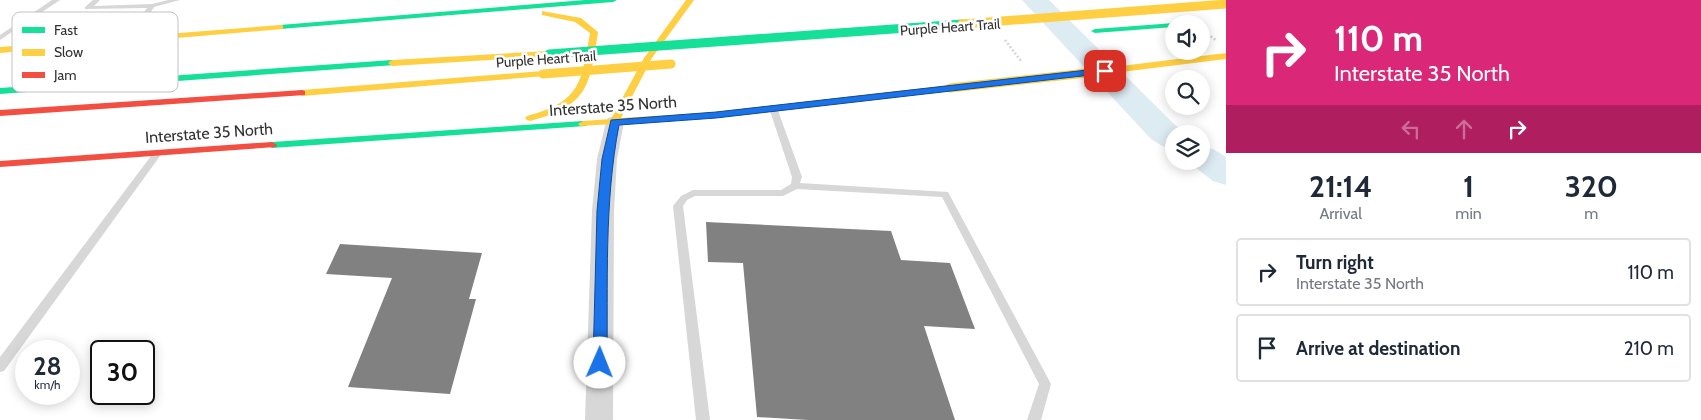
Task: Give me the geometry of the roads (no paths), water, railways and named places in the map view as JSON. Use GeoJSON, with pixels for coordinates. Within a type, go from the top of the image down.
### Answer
{"type":"FeatureCollection","features":[{"type":"Feature","properties":{"kind":"main road"},"geometry":{"type":"LineString","coordinates":[[178,35],[499,9],[551,2],[613,0]]}},
{"type":"Feature","properties":{"kind":"main road"},"geometry":{"type":"LineString","coordinates":[[615,122],[627,91],[667,28],[690,0]]}},
{"type":"Feature","properties":{"kind":"main road","name":"Purple Heart Trail"},"geometry":{"type":"LineString","coordinates":[[178,79],[280,70],[549,54],[1226,4]]}},
{"type":"Feature","properties":{"kind":"main road"},"geometry":{"type":"LineString","coordinates":[[430,134],[548,115],[571,103],[582,91],[594,32],[588,24],[554,14],[499,9]]}},
{"type":"Feature","properties":{"kind":"main road"},"geometry":{"type":"LineString","coordinates":[[1090,32],[1165,26]]}},
{"type":"Feature","properties":{"kind":"main road","name":"Interstate 35 North"},"geometry":{"type":"LineString","coordinates":[[0,164],[716,115],[1226,56]]}},
{"type":"Feature","properties":{"kind":"main road","name":"Purple Heart Trail"},"geometry":{"type":"LineString","coordinates":[[0,113],[237,98],[681,64]]}},
{"type":"Feature","properties":{"kind":"main road"},"geometry":{"type":"LineString","coordinates":[[178,71],[280,70]]}},
{"type":"Feature","properties":{"kind":"street"},"geometry":{"type":"LineString","coordinates":[[599,420],[603,211],[607,159],[615,122]]}},
{"type":"Feature","properties":{"kind":"lane"},"geometry":{"type":"LineString","coordinates":[[39,12],[57,0]]}},
{"type":"Feature","properties":{"kind":"lane"},"geometry":{"type":"LineString","coordinates":[[97,0],[87,8],[152,6],[177,0]]}},
{"type":"Feature","properties":{"kind":"lane"},"geometry":{"type":"LineString","coordinates":[[148,12],[152,6]]}},
{"type":"Feature","properties":{"kind":"lane"},"geometry":{"type":"LineString","coordinates":[[0,38],[12,30]]}},
{"type":"Feature","properties":{"kind":"lane"},"geometry":{"type":"LineString","coordinates":[[773,108],[797,177],[795,186]]}},
{"type":"Feature","properties":{"kind":"lane"},"geometry":{"type":"LineString","coordinates":[[0,367],[157,154]]}},
{"type":"Feature","properties":{"kind":"lane"},"geometry":{"type":"LineString","coordinates":[[703,420],[678,206],[684,198],[693,193],[783,193],[795,186],[945,194],[1046,384],[1034,420]]}},
{"type":"Feature","properties":{"kind":"waterway"},"geometry":{"type":"LineString","coordinates":[[1035,0],[1165,133]]}},
{"type":"Feature","properties":{"kind":"waterway"},"geometry":{"type":"LineString","coordinates":[[1210,163],[1226,173]]}}]}
